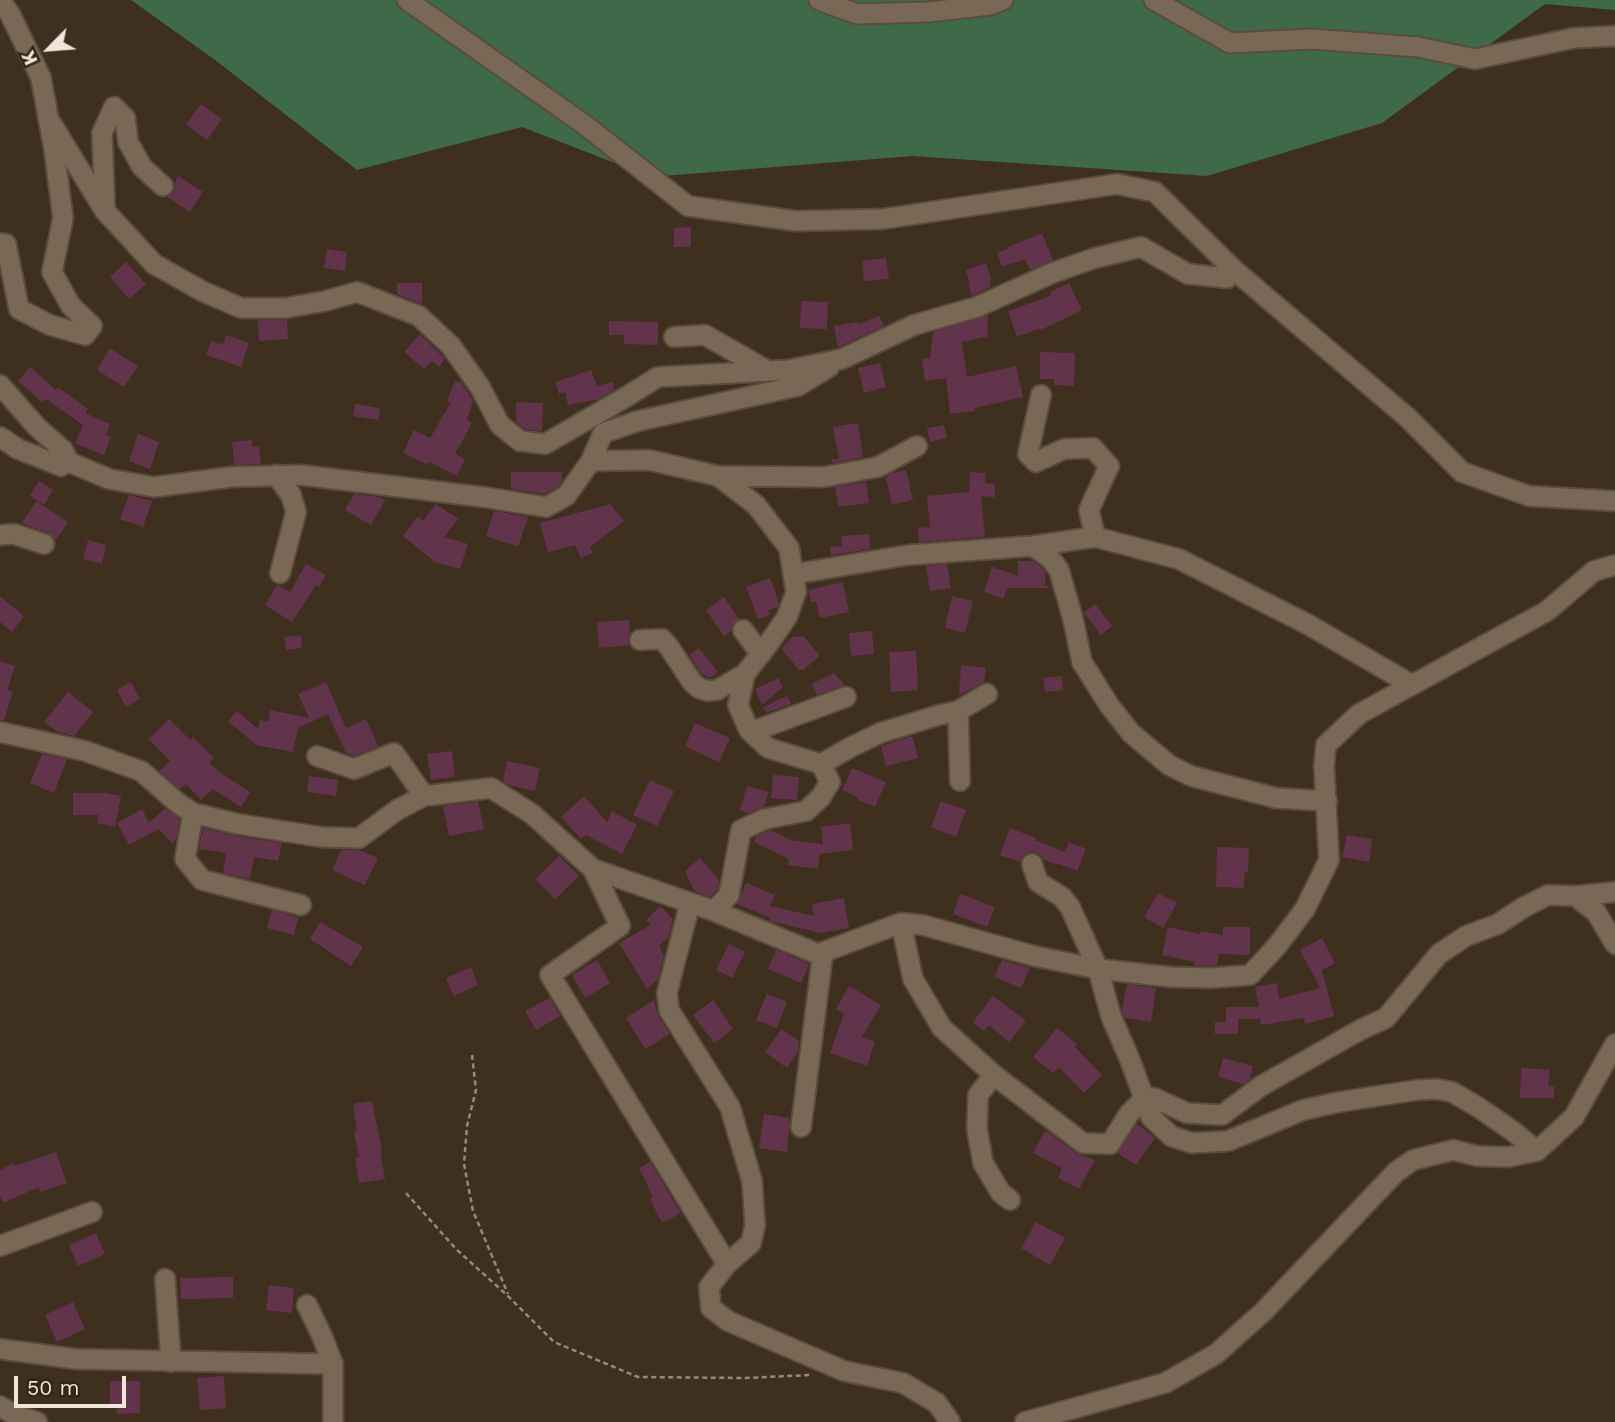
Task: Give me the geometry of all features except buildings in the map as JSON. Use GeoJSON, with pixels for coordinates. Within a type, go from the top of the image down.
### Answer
{"type":"FeatureCollection","features":[{"type":"Feature","properties":{"kind":"street"},"geometry":{"type":"LineString","coordinates":[[0,0],[10,14],[41,78],[63,218],[52,272],[71,306],[92,326],[86,335],[50,325],[19,310],[6,244],[0,243]]}},
{"type":"Feature","properties":{"kind":"street"},"geometry":{"type":"LineString","coordinates":[[407,0],[585,125],[688,206],[796,221],[883,219],[1117,184],[1155,192],[1233,269],[1408,418],[1462,472],[1529,496],[1615,501]]}},
{"type":"Feature","properties":{"kind":"street"},"geometry":{"type":"LineString","coordinates":[[819,0],[857,14],[928,12],[990,5],[1003,0]]}},
{"type":"Feature","properties":{"kind":"street"},"geometry":{"type":"LineString","coordinates":[[1154,0],[1230,43],[1312,39],[1418,47],[1475,59],[1574,38],[1615,36]]}},
{"type":"Feature","properties":{"kind":"street"},"geometry":{"type":"LineString","coordinates":[[105,211],[102,133],[114,107],[125,118],[128,142],[142,167],[163,186]]}},
{"type":"Feature","properties":{"kind":"street"},"geometry":{"type":"LineString","coordinates":[[48,118],[105,211],[154,264],[202,291],[241,308],[286,308],[357,292],[419,316],[451,346],[480,387],[500,425],[520,441],[545,444],[658,377],[788,370],[842,359]]}},
{"type":"Feature","properties":{"kind":"street"},"geometry":{"type":"LineString","coordinates":[[0,385],[37,427],[63,450],[69,462],[109,479],[154,486],[231,477],[301,475],[546,507],[566,496],[591,461],[603,433],[638,421],[798,386],[842,359],[914,325],[977,307],[1052,273],[1095,258],[1141,247],[1188,274],[1227,278],[1233,269]]}},
{"type":"Feature","properties":{"kind":"street"},"geometry":{"type":"LineString","coordinates":[[674,337],[705,335],[769,371]]}},
{"type":"Feature","properties":{"kind":"street"},"geometry":{"type":"LineString","coordinates":[[1041,395],[1028,454],[1036,462],[1064,449],[1093,448],[1109,466],[1089,510],[1095,537]]}},
{"type":"Feature","properties":{"kind":"street"},"geometry":{"type":"LineString","coordinates":[[0,437],[18,449],[61,466],[69,462]]}},
{"type":"Feature","properties":{"kind":"street"},"geometry":{"type":"LineString","coordinates":[[591,461],[649,460],[718,476],[824,477],[878,467],[917,446]]}},
{"type":"Feature","properties":{"kind":"street"},"geometry":{"type":"LineString","coordinates":[[276,475],[291,495],[296,512],[280,572]]}},
{"type":"Feature","properties":{"kind":"street"},"geometry":{"type":"LineString","coordinates":[[640,640],[662,639],[692,682],[708,691],[717,690],[745,674],[787,617],[796,592],[789,548],[756,505],[718,476]]}},
{"type":"Feature","properties":{"kind":"street"},"geometry":{"type":"LineString","coordinates":[[0,535],[14,534],[44,544]]}},
{"type":"Feature","properties":{"kind":"street"},"geometry":{"type":"LineString","coordinates":[[794,574],[908,555],[1033,546],[1095,537],[1179,559],[1309,625],[1412,685]]}},
{"type":"Feature","properties":{"kind":"street"},"geometry":{"type":"LineString","coordinates":[[1033,546],[1051,558],[1059,570],[1082,662],[1109,705],[1131,733],[1169,765],[1191,776],[1276,798],[1327,801]]}},
{"type":"Feature","properties":{"kind":"street"},"geometry":{"type":"LineString","coordinates":[[593,869],[714,911],[818,954],[901,923],[923,925],[1034,956],[1098,969],[1171,978],[1250,975],[1277,947],[1306,909],[1329,860],[1324,766],[1326,745],[1359,715],[1548,611],[1594,571],[1615,565]]}},
{"type":"Feature","properties":{"kind":"street"},"geometry":{"type":"LineString","coordinates":[[743,630],[761,654]]}},
{"type":"Feature","properties":{"kind":"street"},"geometry":{"type":"LineString","coordinates":[[745,674],[737,705],[751,732],[768,748],[821,764],[880,733],[958,711],[987,694]]}},
{"type":"Feature","properties":{"kind":"street"},"geometry":{"type":"LineString","coordinates":[[751,732],[846,697]]}},
{"type":"Feature","properties":{"kind":"street"},"geometry":{"type":"LineString","coordinates":[[958,711],[960,781]]}},
{"type":"Feature","properties":{"kind":"street"},"geometry":{"type":"LineString","coordinates":[[0,732],[85,751],[141,771],[193,813],[279,831],[321,837],[359,838],[397,810],[424,796],[491,788],[532,814],[593,869],[620,926],[550,975],[727,1264]]}},
{"type":"Feature","properties":{"kind":"street"},"geometry":{"type":"LineString","coordinates":[[317,756],[354,769],[394,753],[424,796]]}},
{"type":"Feature","properties":{"kind":"street"},"geometry":{"type":"LineString","coordinates":[[714,911],[729,895],[741,830],[765,819],[806,811],[821,797],[830,782],[821,764]]}},
{"type":"Feature","properties":{"kind":"street"},"geometry":{"type":"LineString","coordinates":[[193,813],[186,859],[202,880],[301,905]]}},
{"type":"Feature","properties":{"kind":"street"},"geometry":{"type":"LineString","coordinates":[[1032,863],[1038,882],[1062,897],[1070,907],[1098,969],[1111,1016],[1151,1117],[1171,1136],[1192,1143],[1228,1142],[1303,1110],[1339,1102],[1437,1089],[1452,1092],[1478,1107],[1537,1151]]}},
{"type":"Feature","properties":{"kind":"street"},"geometry":{"type":"LineString","coordinates":[[901,923],[912,979],[942,1028],[994,1075],[1083,1143],[1110,1144],[1129,1114],[1144,1099],[1154,1098],[1187,1113],[1222,1115],[1261,1086],[1386,1018],[1439,954],[1466,936],[1498,924],[1524,906],[1548,895],[1575,896],[1615,892]]}},
{"type":"Feature","properties":{"kind":"street"},"geometry":{"type":"LineString","coordinates":[[1575,896],[1595,912],[1615,944]]}},
{"type":"Feature","properties":{"kind":"street"},"geometry":{"type":"LineString","coordinates":[[690,902],[667,993],[669,1010],[730,1107],[752,1181],[755,1225],[751,1242],[727,1264],[709,1287],[711,1308],[728,1321],[844,1371],[903,1383],[937,1404],[950,1422]]}},
{"type":"Feature","properties":{"kind":"street"},"geometry":{"type":"LineString","coordinates":[[801,1127],[823,952]]}},
{"type":"Feature","properties":{"kind":"street"},"geometry":{"type":"LineString","coordinates":[[1025,1422],[1165,1383],[1216,1354],[1263,1312],[1396,1172],[1413,1160],[1453,1150],[1477,1156],[1508,1157],[1537,1151],[1574,1117],[1615,1044]]}},
{"type":"Feature","properties":{"kind":"street"},"geometry":{"type":"LineString","coordinates":[[994,1075],[978,1095],[977,1129],[982,1163],[1001,1193],[1010,1200]]}},
{"type":"Feature","properties":{"kind":"street"},"geometry":{"type":"LineString","coordinates":[[0,1246],[92,1212]]}},
{"type":"Feature","properties":{"kind":"street"},"geometry":{"type":"LineString","coordinates":[[165,1279],[171,1362]]}},
{"type":"Feature","properties":{"kind":"street"},"geometry":{"type":"LineString","coordinates":[[307,1305],[333,1364],[332,1422]]}},
{"type":"Feature","properties":{"kind":"street"},"geometry":{"type":"LineString","coordinates":[[0,1349],[76,1359],[333,1364]]}},
{"type":"Feature","properties":{"kind":"street"},"geometry":{"type":"LineString","coordinates":[[0,1406],[13,1414],[37,1422]]}},
{"type":"Feature","properties":{"kind":"path"},"geometry":{"type":"LineString","coordinates":[[472,1055],[476,1090],[467,1126],[464,1164],[473,1211],[509,1297]]}},
{"type":"Feature","properties":{"kind":"path"},"geometry":{"type":"LineString","coordinates":[[407,1193],[456,1249],[554,1342],[638,1377],[746,1378],[812,1375]]}},
{"type":"Feature","properties":{"kind":"green space"},"geometry":{"type":"Polygon","coordinates":[[[131,0],[1615,0],[1615,10],[1545,4],[1382,123],[1207,176],[912,156],[651,177],[522,127],[357,170],[215,60],[131,0]]]}}]}
